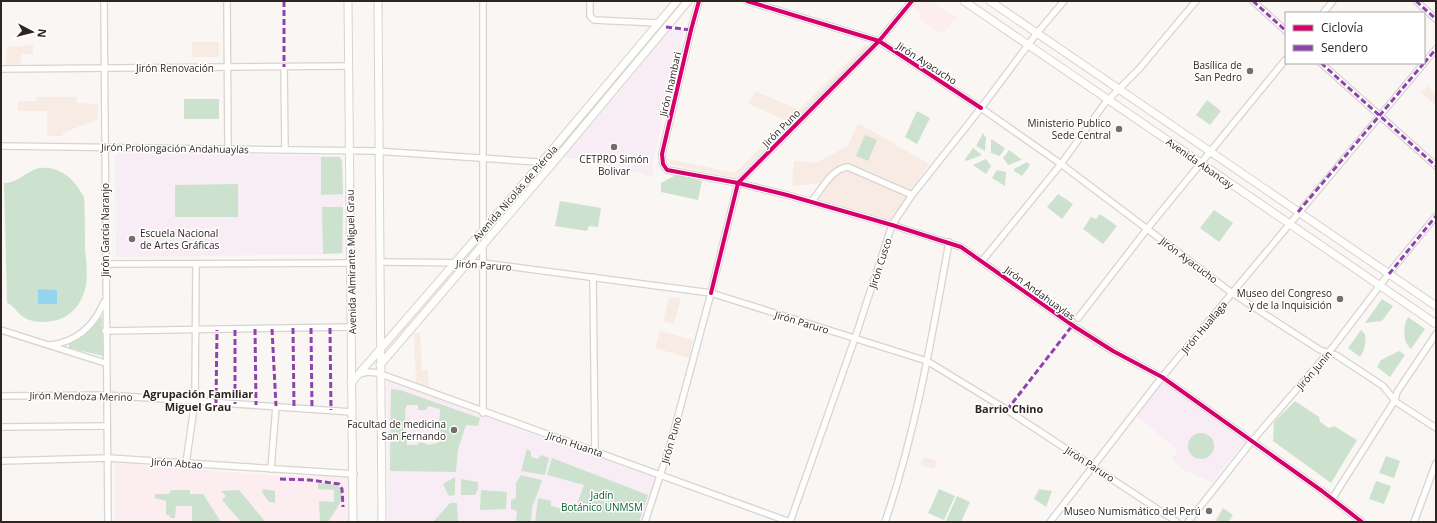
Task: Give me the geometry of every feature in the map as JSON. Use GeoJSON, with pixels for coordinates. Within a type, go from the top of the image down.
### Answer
{"type":"FeatureCollection","features":[{"type":"Feature","properties":{"kind":"main road","name":"Avenida Almirante Miguel Grau"},"geometry":{"type":"LineString","coordinates":[[348,1],[352,150],[350,263],[351,383],[354,474],[353,522]]}},
{"type":"Feature","properties":{"kind":"main road"},"geometry":{"type":"LineString","coordinates":[[378,1],[377,151],[381,262],[379,374],[382,522]]}},
{"type":"Feature","properties":{"kind":"main road","name":"Avenida Nicolás de Piérola"},"geometry":{"type":"LineString","coordinates":[[351,383],[542,162],[677,1]]}},
{"type":"Feature","properties":{"kind":"main road","name":"Avenida Nicolás de Piérola"},"geometry":{"type":"LineString","coordinates":[[380,365],[553,163],[688,1]]}},
{"type":"Feature","properties":{"kind":"main road","name":"Avenida Abancay"},"geometry":{"type":"LineString","coordinates":[[964,1],[1436,324]]}},
{"type":"Feature","properties":{"kind":"main road","name":"Avenida Abancay"},"geometry":{"type":"LineString","coordinates":[[990,1],[1436,306]]}},
{"type":"Feature","properties":{"kind":"main road"},"geometry":{"type":"LineString","coordinates":[[407,317],[416,324]]}},
{"type":"Feature","properties":{"kind":"street","name":"Jirón García Naranjo"},"geometry":{"type":"LineString","coordinates":[[104,1],[106,146],[105,363],[108,458],[108,522]]}},
{"type":"Feature","properties":{"kind":"street"},"geometry":{"type":"LineString","coordinates":[[227,1],[228,148]]}},
{"type":"Feature","properties":{"kind":"street"},"geometry":{"type":"LineString","coordinates":[[483,1],[483,230]]}},
{"type":"Feature","properties":{"kind":"street"},"geometry":{"type":"LineString","coordinates":[[590,1],[592,19],[658,23]]}},
{"type":"Feature","properties":{"kind":"street","name":"Jirón Inambari"},"geometry":{"type":"LineString","coordinates":[[667,170],[663,164],[662,154],[699,1]]}},
{"type":"Feature","properties":{"kind":"street","name":"Jirón Ayacucho"},"geometry":{"type":"LineString","coordinates":[[747,1],[879,41],[981,108],[1061,164],[1232,293],[1320,350],[1336,355],[1383,386],[1394,400],[1436,428]]}},
{"type":"Feature","properties":{"kind":"street","name":"Jirón Puno"},"geometry":{"type":"LineString","coordinates":[[644,522],[661,476],[711,294],[738,183],[879,41],[912,1]]}},
{"type":"Feature","properties":{"kind":"street","name":"Jirón Cusco"},"geometry":{"type":"LineString","coordinates":[[790,522],[856,338],[892,225],[912,195],[981,108],[1037,33],[1064,1]]}},
{"type":"Feature","properties":{"kind":"street"},"geometry":{"type":"LineString","coordinates":[[982,261],[1061,164],[1108,100],[1139,69],[1196,1]]}},
{"type":"Feature","properties":{"kind":"street"},"geometry":{"type":"LineString","coordinates":[[1253,1],[1285,30]]}},
{"type":"Feature","properties":{"kind":"street"},"geometry":{"type":"LineString","coordinates":[[1324,12],[1333,1]]}},
{"type":"Feature","properties":{"kind":"street"},"geometry":{"type":"LineString","coordinates":[[1416,1],[1436,18]]}},
{"type":"Feature","properties":{"kind":"street","name":"Jirón Huallaga"},"geometry":{"type":"LineString","coordinates":[[1425,62],[1436,49]]}},
{"type":"Feature","properties":{"kind":"street"},"geometry":{"type":"LineString","coordinates":[[1075,322],[1147,229],[1285,60]]}},
{"type":"Feature","properties":{"kind":"street"},"geometry":{"type":"LineString","coordinates":[[1322,64],[1436,166]]}},
{"type":"Feature","properties":{"kind":"street","name":"Jirón Huallaga"},"geometry":{"type":"LineString","coordinates":[[1050,522],[1094,467],[1162,377],[1298,212],[1423,64]]}},
{"type":"Feature","properties":{"kind":"street","name":"Jirón Renovación"},"geometry":{"type":"LineString","coordinates":[[1,69],[349,66]]}},
{"type":"Feature","properties":{"kind":"street"},"geometry":{"type":"LineString","coordinates":[[284,67],[285,150]]}},
{"type":"Feature","properties":{"kind":"street","name":"Jirón Prolongación Andahuaylas"},"geometry":{"type":"LineString","coordinates":[[1,146],[352,150]]}},
{"type":"Feature","properties":{"kind":"street"},"geometry":{"type":"LineString","coordinates":[[352,150],[553,163]]}},
{"type":"Feature","properties":{"kind":"street"},"geometry":{"type":"LineString","coordinates":[[811,202],[835,172],[842,168],[848,167],[912,195]]}},
{"type":"Feature","properties":{"kind":"street","name":"Jirón Andahuaylas"},"geometry":{"type":"LineString","coordinates":[[667,170],[738,183],[811,202],[949,242],[961,247],[1075,322],[1113,351],[1162,377],[1362,522]]}},
{"type":"Feature","properties":{"kind":"street","name":"Jirón Junín"},"geometry":{"type":"LineString","coordinates":[[1188,522],[1252,441],[1328,353],[1436,216]]}},
{"type":"Feature","properties":{"kind":"street"},"geometry":{"type":"LineString","coordinates":[[885,522],[900,480],[927,361],[949,242]]}},
{"type":"Feature","properties":{"kind":"street"},"geometry":{"type":"LineString","coordinates":[[483,244],[483,413]]}},
{"type":"Feature","properties":{"kind":"street","name":"Jirón Paruro"},"geometry":{"type":"LineString","coordinates":[[381,262],[483,263],[711,294],[927,361],[1094,467],[1177,522]]}},
{"type":"Feature","properties":{"kind":"street"},"geometry":{"type":"LineString","coordinates":[[105,264],[350,263]]}},
{"type":"Feature","properties":{"kind":"street"},"geometry":{"type":"LineString","coordinates":[[186,463],[195,401],[196,264]]}},
{"type":"Feature","properties":{"kind":"street"},"geometry":{"type":"LineString","coordinates":[[593,277],[595,451]]}},
{"type":"Feature","properties":{"kind":"street"},"geometry":{"type":"LineString","coordinates":[[48,345],[65,342],[84,332],[98,316],[105,299]]}},
{"type":"Feature","properties":{"kind":"street"},"geometry":{"type":"LineString","coordinates":[[105,331],[196,331],[351,327]]}},
{"type":"Feature","properties":{"kind":"street"},"geometry":{"type":"LineString","coordinates":[[1,330],[105,363]]}},
{"type":"Feature","properties":{"kind":"street"},"geometry":{"type":"LineString","coordinates":[[1332,499],[1398,392],[1436,334]]}},
{"type":"Feature","properties":{"kind":"street","name":"Jirón Huanta"},"geometry":{"type":"LineString","coordinates":[[358,375],[368,372],[379,374],[483,413],[595,451],[790,522]]}},
{"type":"Feature","properties":{"kind":"street","name":"Jirón Mendoza Merino"},"geometry":{"type":"LineString","coordinates":[[1,396],[106,395],[352,412]]}},
{"type":"Feature","properties":{"kind":"street"},"geometry":{"type":"LineString","coordinates":[[271,469],[276,406]]}},
{"type":"Feature","properties":{"kind":"street"},"geometry":{"type":"LineString","coordinates":[[1,427],[107,426]]}},
{"type":"Feature","properties":{"kind":"street","name":"Jirón Abtao"},"geometry":{"type":"LineString","coordinates":[[1,460],[108,458],[354,474]]}},
{"type":"Feature","properties":{"kind":"street"},"geometry":{"type":"LineString","coordinates":[[1414,522],[1436,463]]}},
{"type":"Feature","properties":{"kind":"shaded area"},"geometry":{"type":"Polygon","coordinates":[[[918,1],[930,1],[957,17],[943,34],[919,19],[922,13],[913,6],[918,1]]]}},
{"type":"Feature","properties":{"kind":"shaded area"},"geometry":{"type":"Polygon","coordinates":[[[670,29],[684,31],[651,170],[654,170],[652,177],[646,177],[645,174],[563,157],[617,95],[670,29]]]}},
{"type":"Feature","properties":{"kind":"shaded area"},"geometry":{"type":"Polygon","coordinates":[[[192,42],[219,42],[219,57],[192,57],[192,42]]]}},
{"type":"Feature","properties":{"kind":"shaded area"},"geometry":{"type":"Polygon","coordinates":[[[866,44],[868,48],[736,178],[671,165],[668,159],[735,173],[787,121],[749,104],[755,91],[799,110],[866,44]]]}},
{"type":"Feature","properties":{"kind":"shaded area"},"geometry":{"type":"Polygon","coordinates":[[[33,45],[33,54],[22,54],[20,64],[6,65],[7,47],[33,45]]]}},
{"type":"Feature","properties":{"kind":"shaded area"},"geometry":{"type":"Polygon","coordinates":[[[1427,86],[1436,94],[1436,105],[1421,93],[1427,86]]]}},
{"type":"Feature","properties":{"kind":"shaded area"},"geometry":{"type":"Polygon","coordinates":[[[36,97],[76,97],[77,103],[98,104],[98,119],[63,133],[63,136],[47,136],[47,111],[18,111],[18,101],[36,101],[36,97]]]}},
{"type":"Feature","properties":{"kind":"shaded area"},"geometry":{"type":"Polygon","coordinates":[[[858,123],[929,164],[890,221],[811,200],[823,183],[792,186],[794,161],[815,163],[848,146],[858,123]]]}},
{"type":"Feature","properties":{"kind":"shaded area"},"geometry":{"type":"Polygon","coordinates":[[[117,152],[340,156],[343,160],[344,254],[118,257],[116,255],[115,155],[117,155],[117,152]]]}},
{"type":"Feature","properties":{"kind":"shaded area"},"geometry":{"type":"Polygon","coordinates":[[[681,297],[674,324],[663,321],[669,298],[681,297]]]}},
{"type":"Feature","properties":{"kind":"shaded area"},"geometry":{"type":"Polygon","coordinates":[[[660,331],[693,340],[689,358],[655,348],[660,331]]]}},
{"type":"Feature","properties":{"kind":"shaded area"},"geometry":{"type":"Polygon","coordinates":[[[414,333],[420,333],[422,370],[428,370],[429,388],[416,384],[414,333]]]}},
{"type":"Feature","properties":{"kind":"shaded area","name":"Facultad de medicina San Fernando"},"geometry":{"type":"Polygon","coordinates":[[[387,381],[656,478],[641,522],[388,522],[387,381]]]}},
{"type":"Feature","properties":{"kind":"shaded area"},"geometry":{"type":"Polygon","coordinates":[[[1162,382],[1245,442],[1212,482],[1183,470],[1172,459],[1178,450],[1136,415],[1162,382]]]}},
{"type":"Feature","properties":{"kind":"shaded area"},"geometry":{"type":"Polygon","coordinates":[[[924,457],[937,461],[934,469],[921,465],[924,457]]]}},
{"type":"Feature","properties":{"kind":"shaded area"},"geometry":{"type":"Polygon","coordinates":[[[115,463],[280,476],[349,476],[349,522],[115,522],[115,463]]]}},
{"type":"Feature","properties":{"kind":"green space"},"geometry":{"type":"Polygon","coordinates":[[[184,99],[219,99],[219,119],[184,119],[184,99]]]}},
{"type":"Feature","properties":{"kind":"green space"},"geometry":{"type":"Polygon","coordinates":[[[1207,100],[1221,111],[1210,125],[1196,115],[1207,100]]]}},
{"type":"Feature","properties":{"kind":"green space"},"geometry":{"type":"Polygon","coordinates":[[[917,111],[930,118],[917,144],[905,137],[917,111]]]}},
{"type":"Feature","properties":{"kind":"green space"},"geometry":{"type":"Polygon","coordinates":[[[983,133],[986,138],[985,151],[976,146],[983,133]]]}},
{"type":"Feature","properties":{"kind":"green space"},"geometry":{"type":"Polygon","coordinates":[[[865,135],[877,140],[868,161],[856,156],[865,135]]]}},
{"type":"Feature","properties":{"kind":"green space"},"geometry":{"type":"Polygon","coordinates":[[[991,139],[1005,148],[1000,156],[991,153],[991,139]]]}},
{"type":"Feature","properties":{"kind":"green space"},"geometry":{"type":"Polygon","coordinates":[[[973,148],[982,155],[966,161],[965,159],[973,148]]]}},
{"type":"Feature","properties":{"kind":"green space"},"geometry":{"type":"Polygon","coordinates":[[[1009,150],[1021,160],[1008,165],[1003,158],[1009,150]]]}},
{"type":"Feature","properties":{"kind":"green space"},"geometry":{"type":"Polygon","coordinates":[[[321,157],[339,157],[342,161],[343,194],[321,195],[321,157]]]}},
{"type":"Feature","properties":{"kind":"green space"},"geometry":{"type":"Polygon","coordinates":[[[986,159],[991,166],[986,174],[973,165],[986,159]]]}},
{"type":"Feature","properties":{"kind":"green space"},"geometry":{"type":"Polygon","coordinates":[[[1027,162],[1030,165],[1022,176],[1014,171],[1014,169],[1027,162]]]}},
{"type":"Feature","properties":{"kind":"green space"},"geometry":{"type":"Polygon","coordinates":[[[39,168],[54,169],[66,175],[76,185],[84,197],[87,272],[87,281],[83,295],[74,310],[60,319],[43,322],[28,320],[7,303],[4,183],[14,181],[39,168]]]}},
{"type":"Feature","properties":{"kind":"green space"},"geometry":{"type":"Polygon","coordinates":[[[997,170],[1006,172],[1005,186],[992,178],[997,170]]]}},
{"type":"Feature","properties":{"kind":"green space"},"geometry":{"type":"Polygon","coordinates":[[[676,175],[702,181],[698,200],[661,192],[661,183],[676,175]]]}},
{"type":"Feature","properties":{"kind":"green space"},"geometry":{"type":"Polygon","coordinates":[[[238,184],[238,217],[175,217],[175,185],[238,184]]]}},
{"type":"Feature","properties":{"kind":"green space"},"geometry":{"type":"Polygon","coordinates":[[[1058,194],[1073,204],[1062,219],[1047,207],[1058,194]]]}},
{"type":"Feature","properties":{"kind":"green space"},"geometry":{"type":"Polygon","coordinates":[[[560,201],[601,208],[598,227],[589,226],[587,231],[555,226],[560,201]]]}},
{"type":"Feature","properties":{"kind":"green space"},"geometry":{"type":"Polygon","coordinates":[[[322,207],[343,207],[342,253],[323,254],[322,207]]]}},
{"type":"Feature","properties":{"kind":"green space"},"geometry":{"type":"Polygon","coordinates":[[[1214,210],[1233,223],[1219,242],[1200,228],[1214,210]]]}},
{"type":"Feature","properties":{"kind":"green space"},"geometry":{"type":"Polygon","coordinates":[[[1100,214],[1117,226],[1103,244],[1083,229],[1091,217],[1096,219],[1100,214]]]}},
{"type":"Feature","properties":{"kind":"green space"},"geometry":{"type":"Polygon","coordinates":[[[1382,299],[1393,306],[1382,321],[1365,323],[1382,299]]]}},
{"type":"Feature","properties":{"kind":"green space"},"geometry":{"type":"Polygon","coordinates":[[[102,316],[103,356],[69,348],[69,344],[93,327],[102,316]]]}},
{"type":"Feature","properties":{"kind":"green space"},"geometry":{"type":"Polygon","coordinates":[[[1408,317],[1425,329],[1411,349],[1406,342],[1404,333],[1408,317]]]}},
{"type":"Feature","properties":{"kind":"green space"},"geometry":{"type":"Polygon","coordinates":[[[1361,330],[1365,334],[1365,341],[1364,349],[1360,357],[1348,348],[1361,330]]]}},
{"type":"Feature","properties":{"kind":"green space"},"geometry":{"type":"Polygon","coordinates":[[[1399,351],[1405,355],[1390,377],[1377,367],[1381,360],[1399,351]]]}},
{"type":"Feature","properties":{"kind":"green space"},"geometry":{"type":"Polygon","coordinates":[[[391,389],[400,390],[480,418],[478,426],[466,425],[458,449],[456,472],[390,471],[391,389]],[[407,405],[405,410],[407,445],[417,445],[420,442],[429,445],[438,443],[440,409],[428,406],[426,410],[418,410],[418,405],[407,405]]]}},
{"type":"Feature","properties":{"kind":"green space"},"geometry":{"type":"Polygon","coordinates":[[[1295,401],[1319,417],[1320,422],[1329,428],[1334,426],[1357,440],[1331,483],[1273,441],[1274,422],[1295,401]]]}},
{"type":"Feature","properties":{"kind":"green space"},"geometry":{"type":"Polygon","coordinates":[[[1201,433],[1210,437],[1214,446],[1210,455],[1201,459],[1192,455],[1188,446],[1192,437],[1201,433]]]}},
{"type":"Feature","properties":{"kind":"green space"},"geometry":{"type":"Polygon","coordinates":[[[527,449],[531,451],[531,457],[538,459],[541,455],[549,458],[545,475],[521,471],[527,449]]]}},
{"type":"Feature","properties":{"kind":"green space"},"geometry":{"type":"Polygon","coordinates":[[[1386,456],[1400,461],[1394,478],[1379,473],[1386,456]]]}},
{"type":"Feature","properties":{"kind":"green space","name":"Jadín Botánico UNMSM"},"geometry":{"type":"Polygon","coordinates":[[[552,458],[648,495],[639,522],[535,522],[538,498],[551,501],[551,506],[574,512],[584,485],[547,475],[552,458]]]}},
{"type":"Feature","properties":{"kind":"green space"},"geometry":{"type":"Polygon","coordinates":[[[521,475],[542,480],[532,508],[531,522],[516,522],[517,511],[511,509],[511,500],[516,498],[516,483],[521,475]]]}},
{"type":"Feature","properties":{"kind":"green space"},"geometry":{"type":"Polygon","coordinates":[[[455,477],[455,495],[449,496],[443,484],[455,477]]]}},
{"type":"Feature","properties":{"kind":"green space"},"geometry":{"type":"Polygon","coordinates":[[[461,479],[478,482],[478,489],[475,495],[461,495],[461,479]]]}},
{"type":"Feature","properties":{"kind":"green space"},"geometry":{"type":"Polygon","coordinates":[[[1376,481],[1391,486],[1384,504],[1369,499],[1376,481]]]}},
{"type":"Feature","properties":{"kind":"green space"},"geometry":{"type":"Polygon","coordinates":[[[318,483],[337,485],[341,490],[342,494],[339,504],[328,522],[320,522],[319,501],[334,502],[334,490],[318,489],[318,483]]]}},
{"type":"Feature","properties":{"kind":"green space"},"geometry":{"type":"Polygon","coordinates":[[[263,489],[275,491],[275,503],[269,502],[262,492],[263,489]]]}},
{"type":"Feature","properties":{"kind":"green space"},"geometry":{"type":"Polygon","coordinates":[[[939,489],[955,496],[944,520],[928,513],[939,489]]]}},
{"type":"Feature","properties":{"kind":"green space"},"geometry":{"type":"Polygon","coordinates":[[[1039,489],[1052,491],[1046,507],[1034,499],[1039,489]]]}},
{"type":"Feature","properties":{"kind":"green space"},"geometry":{"type":"Polygon","coordinates":[[[171,490],[190,490],[190,494],[203,494],[221,522],[192,522],[192,506],[176,506],[175,518],[170,518],[169,515],[166,515],[166,501],[155,498],[155,494],[169,494],[171,490]]]}},
{"type":"Feature","properties":{"kind":"green space"},"geometry":{"type":"Polygon","coordinates":[[[239,490],[264,520],[264,522],[241,522],[222,500],[226,496],[221,491],[239,490]]]}},
{"type":"Feature","properties":{"kind":"green space"},"geometry":{"type":"Polygon","coordinates":[[[481,490],[507,492],[506,509],[480,510],[481,490]]]}},
{"type":"Feature","properties":{"kind":"green space"},"geometry":{"type":"Polygon","coordinates":[[[957,496],[970,502],[961,522],[946,521],[957,496]]]}},
{"type":"Feature","properties":{"kind":"green space"},"geometry":{"type":"Polygon","coordinates":[[[450,503],[457,503],[458,522],[433,522],[450,503]]]}},
{"type":"Feature","properties":{"kind":"green space"},"geometry":{"type":"Polygon","coordinates":[[[1223,508],[1233,515],[1228,522],[1219,522],[1216,520],[1223,508]]]}},
{"type":"Feature","properties":{"kind":"water"},"geometry":{"type":"Polygon","coordinates":[[[38,289],[57,290],[57,304],[38,304],[38,289]]]}},
{"type":"Feature","properties":{"kind":"marked path"},"geometry":{"type":"LineString","coordinates":[[284,1],[284,67]]}},
{"type":"Feature","properties":{"kind":"marked path"},"geometry":{"type":"LineString","coordinates":[[1253,1],[1285,30]]}},
{"type":"Feature","properties":{"kind":"marked path"},"geometry":{"type":"LineString","coordinates":[[1416,1],[1436,19]]}},
{"type":"Feature","properties":{"kind":"marked path"},"geometry":{"type":"LineString","coordinates":[[666,27],[691,30]]}},
{"type":"Feature","properties":{"kind":"marked path"},"geometry":{"type":"LineString","coordinates":[[1425,62],[1436,49]]}},
{"type":"Feature","properties":{"kind":"marked path"},"geometry":{"type":"LineString","coordinates":[[1322,64],[1436,166]]}},
{"type":"Feature","properties":{"kind":"marked path"},"geometry":{"type":"LineString","coordinates":[[1298,212],[1423,64]]}},
{"type":"Feature","properties":{"kind":"marked path"},"geometry":{"type":"LineString","coordinates":[[1389,274],[1436,216]]}},
{"type":"Feature","properties":{"kind":"marked path"},"geometry":{"type":"LineString","coordinates":[[1007,410],[1072,326]]}},
{"type":"Feature","properties":{"kind":"marked path"},"geometry":{"type":"LineString","coordinates":[[293,328],[294,408]]}},
{"type":"Feature","properties":{"kind":"marked path"},"geometry":{"type":"LineString","coordinates":[[311,328],[312,409]]}},
{"type":"Feature","properties":{"kind":"marked path"},"geometry":{"type":"LineString","coordinates":[[330,328],[331,410]]}},
{"type":"Feature","properties":{"kind":"marked path"},"geometry":{"type":"LineString","coordinates":[[255,329],[256,405]]}},
{"type":"Feature","properties":{"kind":"marked path"},"geometry":{"type":"LineString","coordinates":[[272,329],[276,406]]}},
{"type":"Feature","properties":{"kind":"marked path"},"geometry":{"type":"LineString","coordinates":[[216,403],[217,330]]}},
{"type":"Feature","properties":{"kind":"marked path"},"geometry":{"type":"LineString","coordinates":[[235,330],[235,404]]}},
{"type":"Feature","properties":{"kind":"marked path"},"geometry":{"type":"LineString","coordinates":[[280,479],[310,480],[339,484],[342,489],[343,507]]}},
{"type":"Feature","properties":{"kind":"cycle path"},"geometry":{"type":"LineString","coordinates":[[699,1],[662,154],[663,164],[667,170],[738,183],[787,195],[892,225],[961,247],[1075,327],[1113,351],[1162,377],[1322,491],[1362,522]]}},
{"type":"Feature","properties":{"kind":"cycle path"},"geometry":{"type":"LineString","coordinates":[[747,1],[879,41],[981,108]]}},
{"type":"Feature","properties":{"kind":"cycle path"},"geometry":{"type":"LineString","coordinates":[[711,293],[738,183],[879,41],[912,1]]}},
{"type":"Feature","properties":{"kind":"place","name":"Basílica de San Pedro"},"geometry":{"type":"Point","coordinates":[1250,71]}},
{"type":"Feature","properties":{"kind":"place","name":"Ministerio Publico Sede Central"},"geometry":{"type":"Point","coordinates":[1119,129]}},
{"type":"Feature","properties":{"kind":"place","name":"CETPRO Simón Bolivar"},"geometry":{"type":"Point","coordinates":[614,147]}},
{"type":"Feature","properties":{"kind":"place","name":"Escuela Nacional de Artes Gráficas"},"geometry":{"type":"Point","coordinates":[132,239]}},
{"type":"Feature","properties":{"kind":"place","name":"Museo del Congreso y de la Inquisición"},"geometry":{"type":"Point","coordinates":[1340,299]}},
{"type":"Feature","properties":{"kind":"place","name":"Facultad de medicina San Fernando"},"geometry":{"type":"Point","coordinates":[454,430]}},
{"type":"Feature","properties":{"kind":"place","name":"Museo Numismático del Perú"},"geometry":{"type":"Point","coordinates":[1209,511]}},
{"type":"Feature","properties":{"kind":"district","name":"Agrupación Familiar Miguel Grau"},"geometry":{"type":"Point","coordinates":[198,399]}},
{"type":"Feature","properties":{"kind":"district","name":"Barrio Chino"},"geometry":{"type":"Point","coordinates":[1009,408]}}]}
